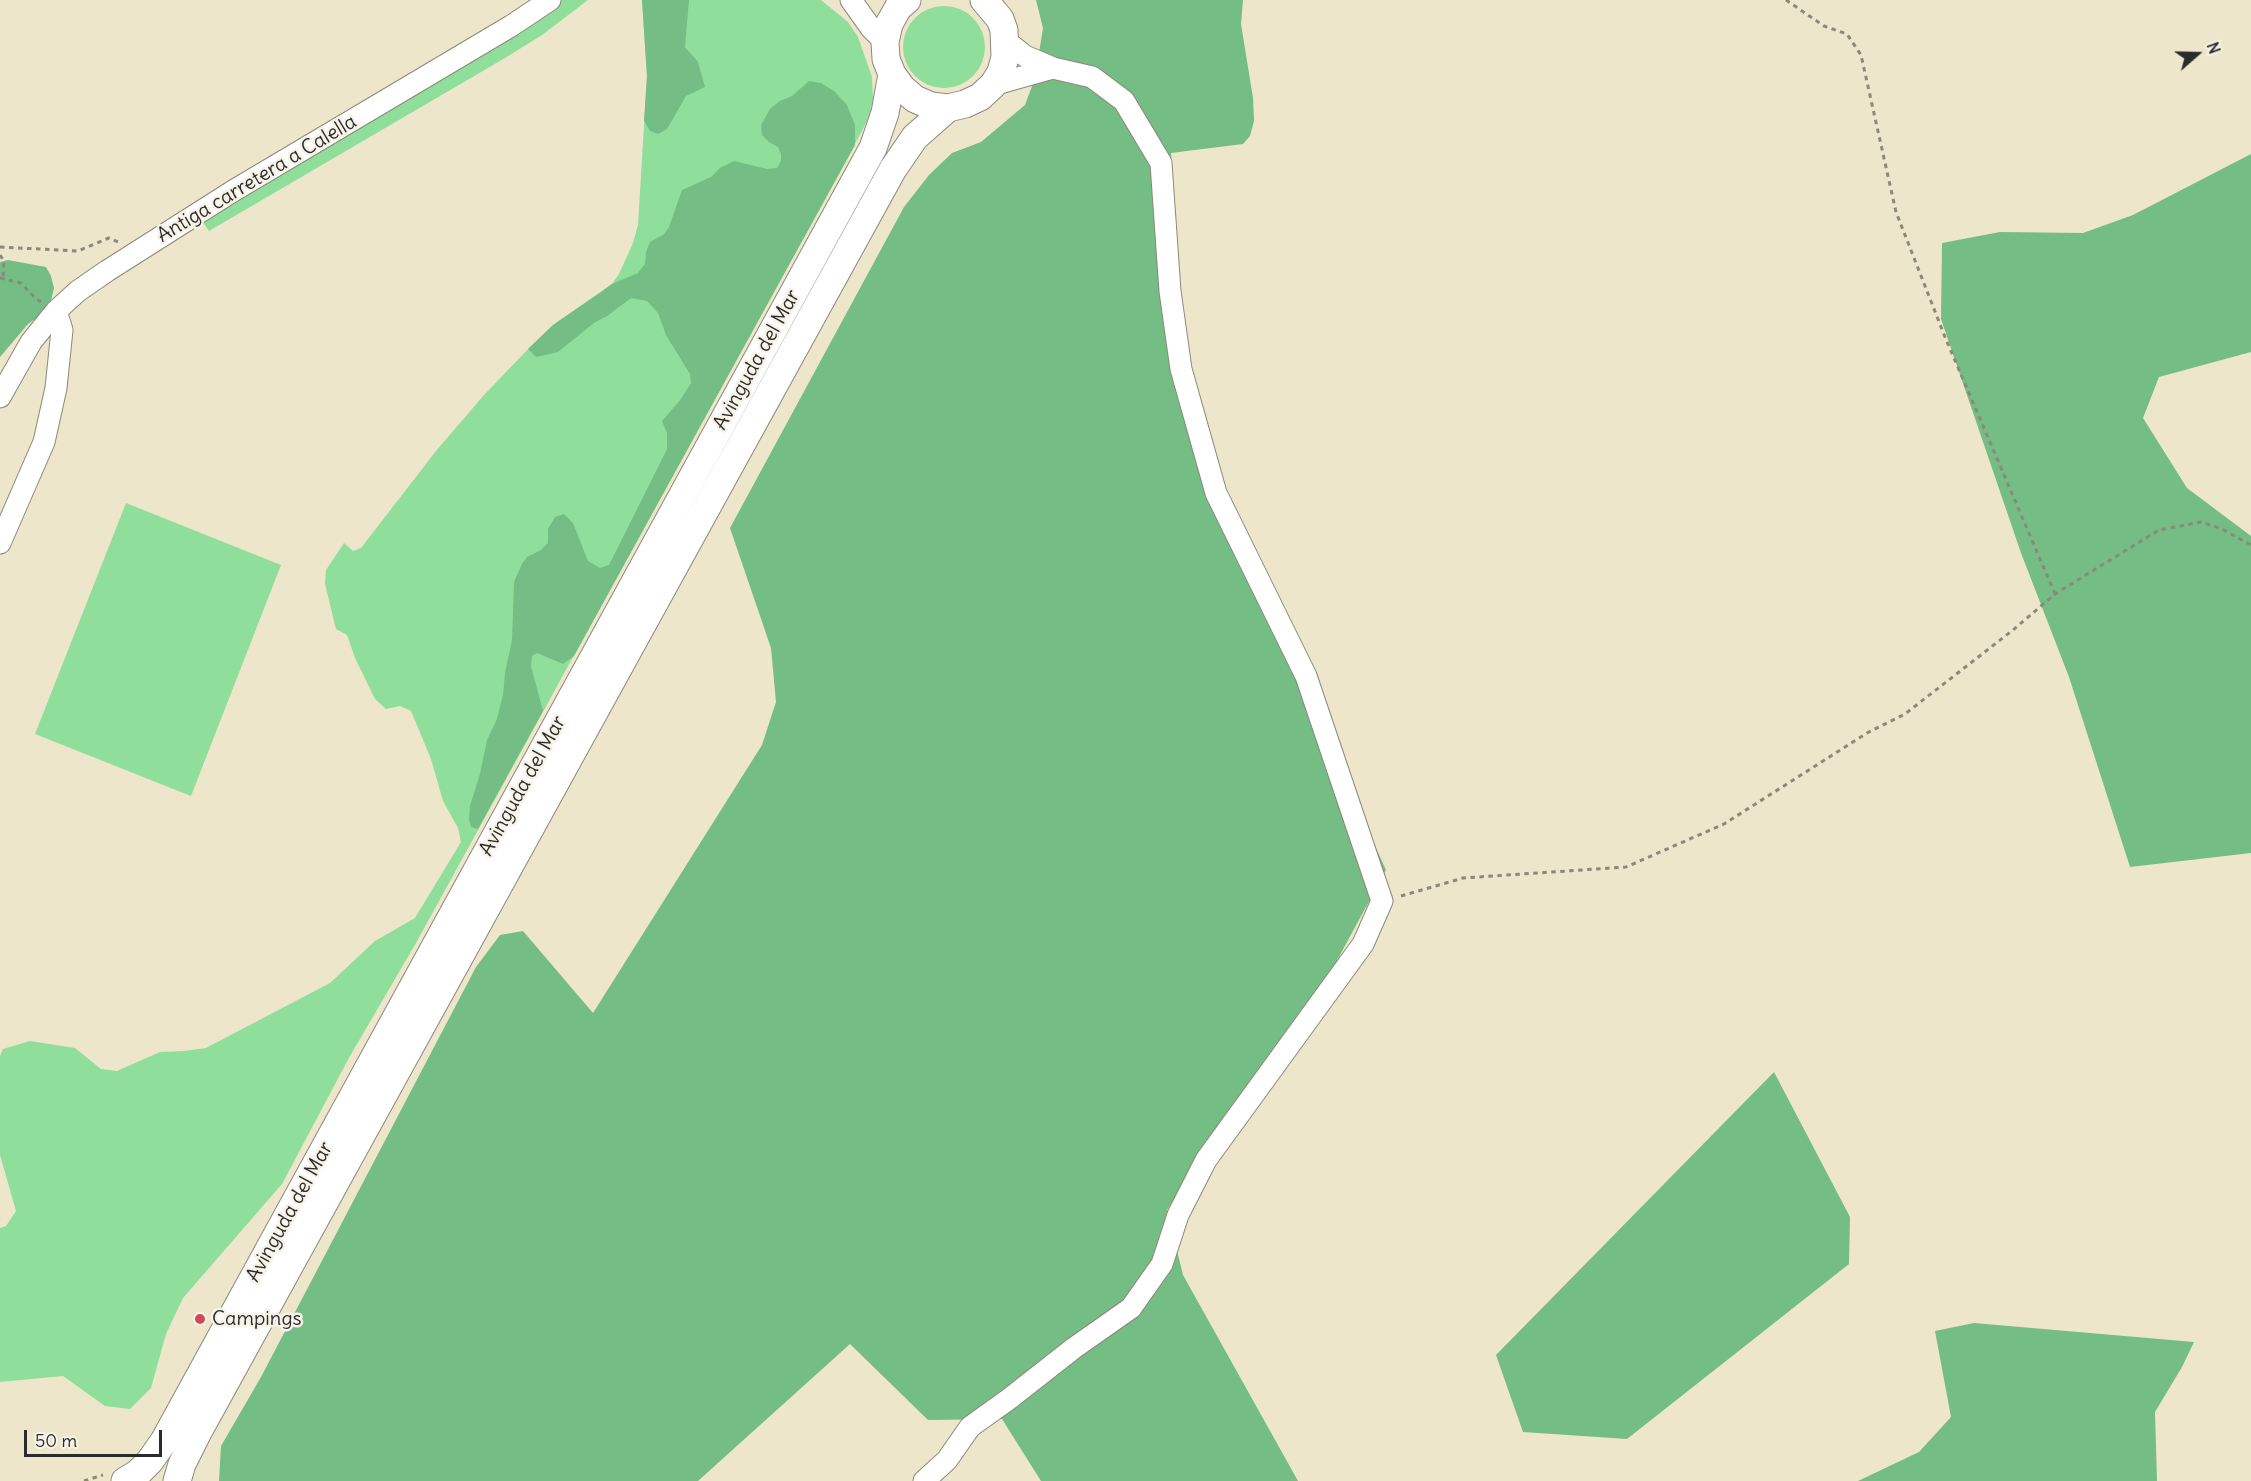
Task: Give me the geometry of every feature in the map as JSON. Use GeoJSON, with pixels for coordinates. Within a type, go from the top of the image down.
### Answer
{"type":"FeatureCollection","features":[{"type":"Feature","properties":{"kind":"main road"},"geometry":{"type":"LineString","coordinates":[[907,0],[898,8],[889,24],[885,42],[886,59],[891,74],[902,88],[915,99],[931,106],[948,108],[965,104],[980,97],[993,85],[1001,72],[1005,57],[998,15]]}},
{"type":"Feature","properties":{"kind":"main road","name":"Avinguda del Mar"},"geometry":{"type":"LineString","coordinates":[[125,1481],[138,1473],[150,1461],[164,1441],[873,148],[885,113],[891,74]]}},
{"type":"Feature","properties":{"kind":"main road","name":"Avinguda del Mar"},"geometry":{"type":"LineString","coordinates":[[177,1481],[182,1464],[198,1432],[893,169],[915,137],[948,108]]}},
{"type":"Feature","properties":{"kind":"street","name":"Antiga carretera a Calella"},"geometry":{"type":"LineString","coordinates":[[0,397],[31,342],[56,311],[78,291],[233,191],[501,32],[550,0]]}},
{"type":"Feature","properties":{"kind":"street"},"geometry":{"type":"LineString","coordinates":[[851,0],[885,42]]}},
{"type":"Feature","properties":{"kind":"street"},"geometry":{"type":"LineString","coordinates":[[924,1481],[947,1460],[970,1427],[1131,1308],[1162,1264],[1178,1215],[1206,1160],[1363,944],[1382,901],[1306,676],[1216,493],[1181,369],[1170,291],[1161,163],[1124,101],[1092,77],[1053,68],[1025,56],[998,15]]}},
{"type":"Feature","properties":{"kind":"street"},"geometry":{"type":"LineString","coordinates":[[993,85],[1053,68]]}},
{"type":"Feature","properties":{"kind":"street"},"geometry":{"type":"LineString","coordinates":[[0,543],[44,442],[56,388],[62,330],[56,311]]}},
{"type":"Feature","properties":{"kind":"path"},"geometry":{"type":"LineString","coordinates":[[1786,0],[1824,26],[1847,34],[1861,55],[1896,212],[1945,337],[2055,594]]}},
{"type":"Feature","properties":{"kind":"path"},"geometry":{"type":"LineString","coordinates":[[0,247],[78,250],[109,238],[136,252]]}},
{"type":"Feature","properties":{"kind":"path"},"geometry":{"type":"LineString","coordinates":[[0,255],[4,261],[2,278],[21,283],[34,298],[56,311]]}},
{"type":"Feature","properties":{"kind":"path"},"geometry":{"type":"LineString","coordinates":[[1382,901],[1463,878],[1626,867],[1724,824],[1867,733],[1905,714],[2013,630],[2055,594],[2159,530],[2201,522],[2222,529],[2251,545]]}},
{"type":"Feature","properties":{"kind":"green space"},"geometry":{"type":"Polygon","coordinates":[[[559,0],[588,0],[542,35],[505,58],[209,231],[200,218],[559,0]]]}},
{"type":"Feature","properties":{"kind":"green space"},"geometry":{"type":"Polygon","coordinates":[[[642,0],[821,0],[848,22],[858,37],[872,77],[873,99],[870,114],[416,943],[350,1056],[282,1184],[183,1298],[166,1334],[151,1388],[130,1409],[105,1406],[63,1376],[0,1382],[0,1228],[6,1226],[16,1211],[0,1155],[0,1056],[3,1049],[30,1041],[75,1048],[101,1069],[117,1071],[160,1052],[206,1048],[330,983],[375,941],[415,918],[461,842],[458,828],[443,801],[431,759],[411,711],[400,706],[386,709],[375,699],[355,658],[347,635],[336,629],[325,584],[326,570],[344,543],[353,551],[361,548],[436,451],[484,395],[532,345],[553,325],[612,284],[619,274],[633,243],[638,225],[647,76],[642,0]]]}},
{"type":"Feature","properties":{"kind":"green space"},"geometry":{"type":"Polygon","coordinates":[[[642,0],[689,0],[685,47],[698,62],[705,87],[686,96],[667,129],[658,134],[650,131],[644,121],[647,76],[642,0]]]}},
{"type":"Feature","properties":{"kind":"green space"},"geometry":{"type":"Polygon","coordinates":[[[1036,0],[1243,0],[1241,24],[1253,98],[1254,121],[1250,136],[1243,144],[1171,153],[1179,313],[1216,479],[1327,741],[1386,870],[1321,990],[1223,1122],[1167,1210],[1183,1275],[1298,1481],[1041,1481],[1002,1419],[928,1420],[850,1344],[698,1481],[219,1481],[221,1446],[261,1377],[476,967],[500,935],[523,931],[593,1013],[762,745],[776,702],[771,648],[730,528],[904,207],[929,175],[952,153],[981,142],[1025,105],[1035,78],[1043,28],[1036,0]]]}},
{"type":"Feature","properties":{"kind":"green space"},"geometry":{"type":"Polygon","coordinates":[[[936,6],[952,6],[967,13],[978,24],[985,39],[982,63],[973,76],[952,88],[936,88],[921,81],[910,70],[903,55],[903,39],[910,24],[921,13],[936,6]]]}},
{"type":"Feature","properties":{"kind":"green space"},"geometry":{"type":"Polygon","coordinates":[[[809,81],[821,83],[834,91],[847,105],[855,125],[855,145],[574,656],[563,664],[537,653],[532,656],[531,666],[543,711],[478,829],[471,827],[470,806],[487,740],[497,719],[503,695],[512,640],[514,582],[522,564],[527,557],[541,550],[548,543],[548,529],[555,517],[564,514],[573,523],[588,561],[600,568],[609,565],[667,449],[667,433],[662,421],[691,383],[690,374],[666,335],[658,313],[647,301],[631,298],[594,323],[558,352],[536,357],[528,349],[553,325],[612,284],[638,273],[645,264],[650,242],[664,234],[669,227],[682,190],[711,177],[720,168],[734,161],[767,169],[777,168],[781,161],[781,154],[778,147],[762,135],[761,125],[770,109],[780,101],[792,96],[809,81]]]}},
{"type":"Feature","properties":{"kind":"green space"},"geometry":{"type":"Polygon","coordinates":[[[2251,154],[2251,352],[2159,377],[2143,418],[2187,488],[2251,536],[2251,853],[2130,867],[2069,677],[2021,553],[1941,319],[1942,243],[2000,232],[2083,233],[2133,215],[2251,154]]]}},
{"type":"Feature","properties":{"kind":"green space"},"geometry":{"type":"Polygon","coordinates":[[[8,260],[46,267],[54,288],[50,305],[44,313],[28,324],[0,357],[0,262],[8,260]]]}},
{"type":"Feature","properties":{"kind":"green space"},"geometry":{"type":"Polygon","coordinates":[[[126,503],[281,565],[191,796],[35,734],[126,503]]]}},
{"type":"Feature","properties":{"kind":"green space"},"geometry":{"type":"Polygon","coordinates":[[[1774,1072],[1850,1217],[1849,1264],[1627,1439],[1523,1432],[1496,1355],[1774,1072]]]}},
{"type":"Feature","properties":{"kind":"green space"},"geometry":{"type":"Polygon","coordinates":[[[1974,1323],[2194,1342],[2155,1412],[2157,1481],[1858,1481],[1919,1452],[1951,1417],[1935,1331],[1974,1323]]]}},
{"type":"Feature","properties":{"kind":"place","name":"Campings"},"geometry":{"type":"Point","coordinates":[200,1319]}}]}
